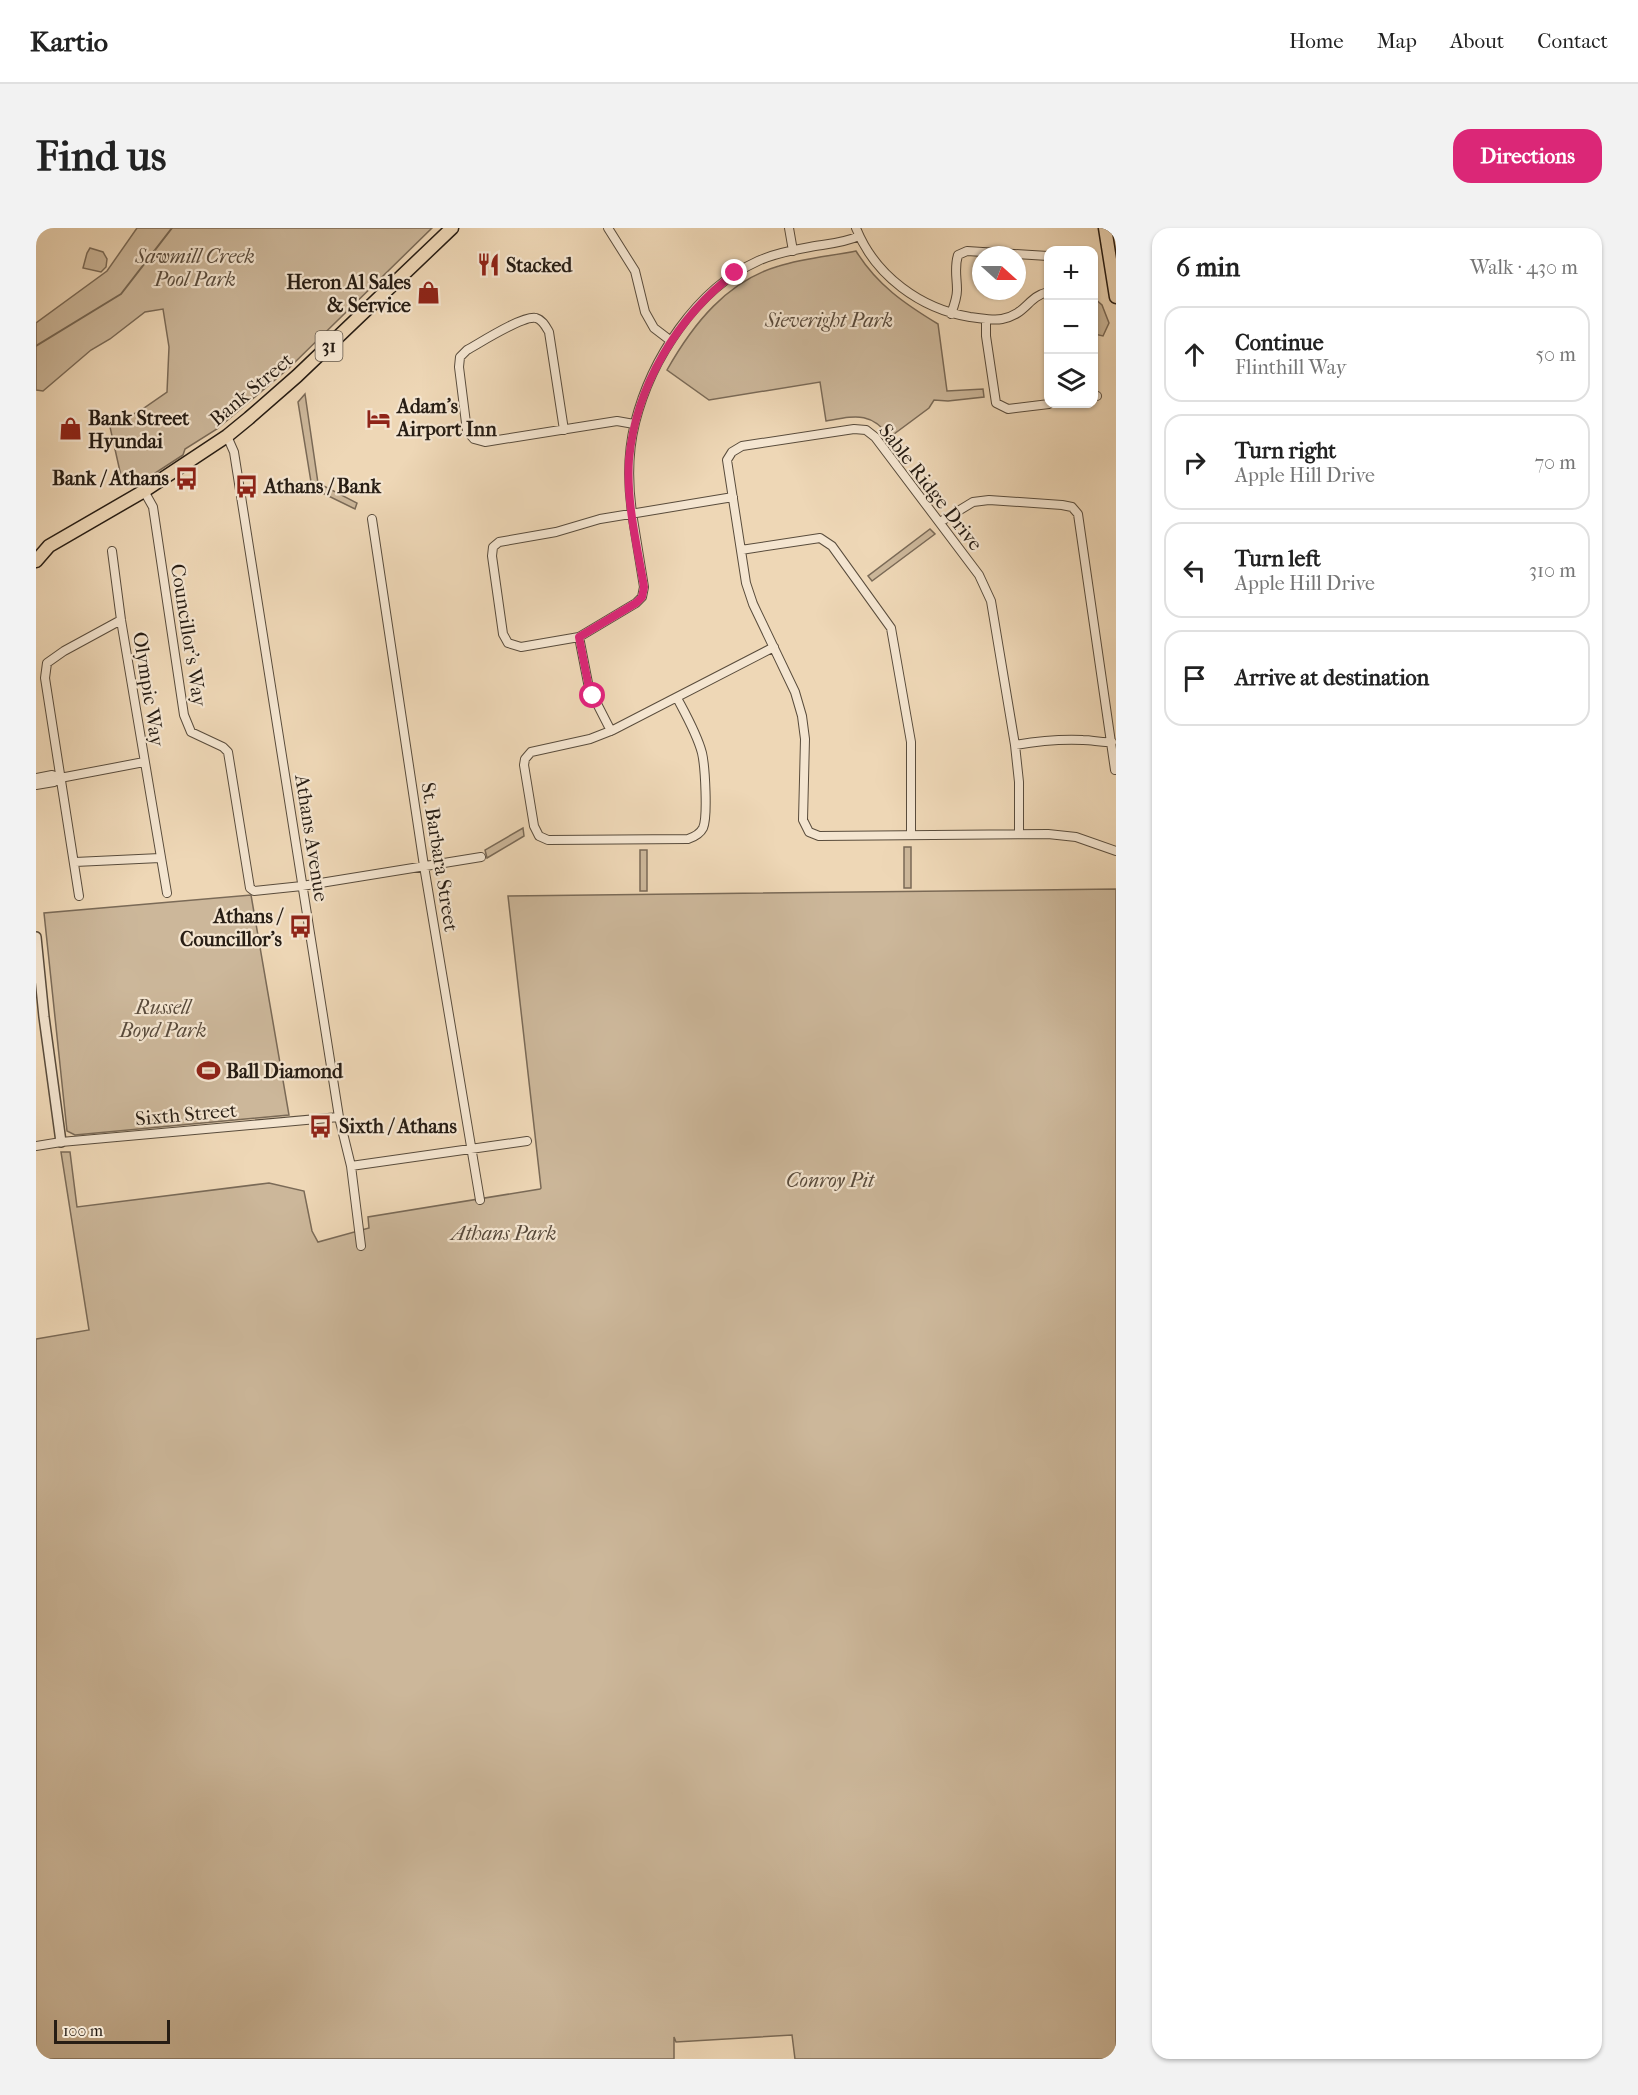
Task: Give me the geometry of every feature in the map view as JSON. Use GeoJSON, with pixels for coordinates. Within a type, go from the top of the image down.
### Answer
{"type":"FeatureCollection","features":[{"type":"Feature","properties":{"kind":"main road","name":"Bank Street"},"geometry":{"type":"LineString","coordinates":[[36,561],[42,545],[144,491],[227,436],[297,376],[452,228]]}},
{"type":"Feature","properties":{"kind":"main road"},"geometry":{"type":"LineString","coordinates":[[1105,228],[1116,297]]}},
{"type":"Feature","properties":{"kind":"street"},"geometry":{"type":"LineString","coordinates":[[608,228],[635,271],[643,305],[650,321],[654,328],[671,341]]}},
{"type":"Feature","properties":{"kind":"street"},"geometry":{"type":"LineString","coordinates":[[789,228],[793,251]]}},
{"type":"Feature","properties":{"kind":"street"},"geometry":{"type":"LineString","coordinates":[[733,497],[632,513],[600,519],[556,532],[499,542],[493,547],[492,556],[503,634],[508,643],[521,647],[579,637],[636,603],[642,597],[644,587],[632,513],[629,460],[634,424],[648,385],[671,341],[696,308],[713,290],[728,279],[758,260],[847,241],[857,232],[881,268],[899,284],[920,300],[951,314],[1001,319],[1025,310],[1037,295],[1044,293]]}},
{"type":"Feature","properties":{"kind":"street"},"geometry":{"type":"LineString","coordinates":[[951,314],[957,298],[954,267],[958,255],[967,251],[1044,256]]}},
{"type":"Feature","properties":{"kind":"street"},"geometry":{"type":"LineString","coordinates":[[564,429],[549,332],[536,318],[525,319],[467,350],[460,357],[459,367],[467,431],[474,439],[485,442],[617,421],[634,424]]}},
{"type":"Feature","properties":{"kind":"street"},"geometry":{"type":"LineString","coordinates":[[986,319],[986,336],[996,403],[1008,409],[1044,405]]}},
{"type":"Feature","properties":{"kind":"street","name":"Sable Ridge Drive"},"geometry":{"type":"LineString","coordinates":[[1019,834],[1019,782],[1015,745],[991,601],[979,575],[875,437],[866,430],[828,432],[742,446],[736,449],[727,460],[746,583],[795,692],[804,724],[803,820],[809,832],[819,836],[1019,834],[1076,837],[1116,852]]}},
{"type":"Feature","properties":{"kind":"street","name":"Athans Avenue"},"geometry":{"type":"LineString","coordinates":[[227,436],[234,452],[339,1117],[351,1166],[361,1246]]}},
{"type":"Feature","properties":{"kind":"street","name":"Councillor's Way"},"geometry":{"type":"LineString","coordinates":[[144,491],[153,507],[184,715],[191,732],[224,747],[228,752],[250,888],[254,891],[302,886]]}},
{"type":"Feature","properties":{"kind":"street"},"geometry":{"type":"LineString","coordinates":[[940,522],[973,502],[989,500],[1062,505],[1072,507],[1078,514],[1115,770]]}},
{"type":"Feature","properties":{"kind":"street","name":"St. Barbara Street"},"geometry":{"type":"LineString","coordinates":[[372,519],[424,866],[480,1200]]}},
{"type":"Feature","properties":{"kind":"street"},"geometry":{"type":"LineString","coordinates":[[741,550],[820,538],[832,546],[891,628],[911,742],[911,834]]}},
{"type":"Feature","properties":{"kind":"street","name":"Olympic Way"},"geometry":{"type":"LineString","coordinates":[[112,551],[121,620],[167,892]]}},
{"type":"Feature","properties":{"kind":"street","name":"Olympic Way"},"geometry":{"type":"LineString","coordinates":[[79,896],[45,678],[47,663],[64,651],[121,620]]}},
{"type":"Feature","properties":{"kind":"street"},"geometry":{"type":"LineString","coordinates":[[579,637],[589,688],[611,731]]}},
{"type":"Feature","properties":{"kind":"street"},"geometry":{"type":"LineString","coordinates":[[677,698],[695,733],[702,753],[704,824],[702,829],[694,837],[688,839],[548,840],[539,836],[534,826],[524,765],[527,755],[537,750],[590,739],[611,731],[774,647]]}},
{"type":"Feature","properties":{"kind":"street"},"geometry":{"type":"LineString","coordinates":[[1015,745],[1048,740],[1112,742]]}},
{"type":"Feature","properties":{"kind":"street","name":"Olympic Way"},"geometry":{"type":"LineString","coordinates":[[36,785],[54,782],[60,778],[144,762]]}},
{"type":"Feature","properties":{"kind":"street","name":"Olympic Way"},"geometry":{"type":"LineString","coordinates":[[36,777],[52,775],[60,778]]}},
{"type":"Feature","properties":{"kind":"street"},"geometry":{"type":"LineString","coordinates":[[302,886],[481,857]]}},
{"type":"Feature","properties":{"kind":"street"},"geometry":{"type":"LineString","coordinates":[[75,862],[160,858]]}},
{"type":"Feature","properties":{"kind":"street"},"geometry":{"type":"LineString","coordinates":[[36,937],[45,1027],[61,1142]]}},
{"type":"Feature","properties":{"kind":"street","name":"Sixth Street"},"geometry":{"type":"LineString","coordinates":[[36,1146],[339,1117]]}},
{"type":"Feature","properties":{"kind":"street"},"geometry":{"type":"LineString","coordinates":[[351,1166],[527,1141]]}},
{"type":"Feature","properties":{"kind":"green space","name":"Sawmill Creek Pool Park"},"geometry":{"type":"Polygon","coordinates":[[[137,228],[432,228],[289,368],[217,429],[185,449],[183,455],[140,483],[128,482],[123,485],[110,427],[167,392],[169,347],[163,309],[145,312],[110,339],[91,350],[43,391],[36,390],[36,323],[107,271],[137,228]]]}},
{"type":"Feature","properties":{"kind":"green space"},"geometry":{"type":"Polygon","coordinates":[[[90,248],[103,252],[107,259],[106,267],[101,272],[83,268],[90,248]]]}},
{"type":"Feature","properties":{"kind":"green space","name":"Sieveright Park"},"geometry":{"type":"Polygon","coordinates":[[[856,251],[873,274],[892,293],[938,324],[947,391],[983,389],[984,397],[948,401],[934,400],[929,408],[890,437],[876,423],[862,417],[826,421],[820,382],[709,400],[667,370],[700,321],[713,306],[743,282],[788,263],[856,251]]]}},
{"type":"Feature","properties":{"kind":"green space"},"geometry":{"type":"Polygon","coordinates":[[[1098,302],[1102,305],[1109,323],[1103,336],[1098,335],[1098,302]]]}},
{"type":"Feature","properties":{"kind":"green space"},"geometry":{"type":"Polygon","coordinates":[[[305,394],[318,483],[357,503],[355,509],[312,488],[298,402],[305,394]]]}},
{"type":"Feature","properties":{"kind":"green space"},"geometry":{"type":"Polygon","coordinates":[[[930,529],[935,534],[872,581],[868,576],[930,529]]]}},
{"type":"Feature","properties":{"kind":"green space"},"geometry":{"type":"Polygon","coordinates":[[[523,828],[524,836],[487,858],[485,850],[523,828]]]}},
{"type":"Feature","properties":{"kind":"green space"},"geometry":{"type":"Polygon","coordinates":[[[904,847],[911,847],[911,888],[904,888],[904,847]]]}},
{"type":"Feature","properties":{"kind":"green space"},"geometry":{"type":"Polygon","coordinates":[[[640,850],[647,850],[647,891],[640,891],[640,850]]]}},
{"type":"Feature","properties":{"kind":"green space"},"geometry":{"type":"Polygon","coordinates":[[[1116,889],[1116,2059],[795,2059],[792,2035],[676,2042],[674,2037],[674,2059],[36,2059],[36,1339],[89,1330],[61,1152],[70,1152],[77,1207],[269,1183],[304,1191],[312,1231],[318,1242],[369,1228],[368,1217],[540,1189],[508,896],[1116,889]]]}},
{"type":"Feature","properties":{"kind":"green space","name":"Russell Boyd Park"},"geometry":{"type":"Polygon","coordinates":[[[251,895],[289,1115],[75,1135],[67,1131],[44,913],[251,895]]]}},
{"type":"Feature","properties":{"kind":"waterway"},"geometry":{"type":"LineString","coordinates":[[36,346],[121,294],[172,228]]}},
{"type":"Feature","properties":{"kind":"place","name":"Stacked"},"geometry":{"type":"Point","coordinates":[488,265]}},
{"type":"Feature","properties":{"kind":"place","name":"Heron Al Sales & Service"},"geometry":{"type":"Point","coordinates":[429,293]}},
{"type":"Feature","properties":{"kind":"place","name":"Adam's Airport Inn"},"geometry":{"type":"Point","coordinates":[379,418]}},
{"type":"Feature","properties":{"kind":"place","name":"Bank Street Hyundai"},"geometry":{"type":"Point","coordinates":[70,429]}},
{"type":"Feature","properties":{"kind":"place","name":"Bank / Athans"},"geometry":{"type":"Point","coordinates":[187,478]}},
{"type":"Feature","properties":{"kind":"place","name":"Athans / Bank"},"geometry":{"type":"Point","coordinates":[246,486]}},
{"type":"Feature","properties":{"kind":"place","name":"Athans / Councillor's"},"geometry":{"type":"Point","coordinates":[300,927]}},
{"type":"Feature","properties":{"kind":"place","name":"Ball Diamond"},"geometry":{"type":"Point","coordinates":[208,1071]}},
{"type":"Feature","properties":{"kind":"place","name":"Sixth / Athans"},"geometry":{"type":"Point","coordinates":[321,1126]}},
{"type":"Feature","properties":{"kind":"route"},"geometry":{"type":"LineString","coordinates":[[593,696],[589,688],[579,637],[636,603],[642,597],[644,587],[630,502],[629,460],[634,424],[648,385],[671,341],[696,308],[713,290],[735,273]]}},
{"type":"Feature","properties":{"kind":"park label","name":"Conroy Pit"},"geometry":{"type":"Point","coordinates":[830,1180]}},
{"type":"Feature","properties":{"kind":"park label","name":"Athans Park"},"geometry":{"type":"Point","coordinates":[504,1233]}}]}
